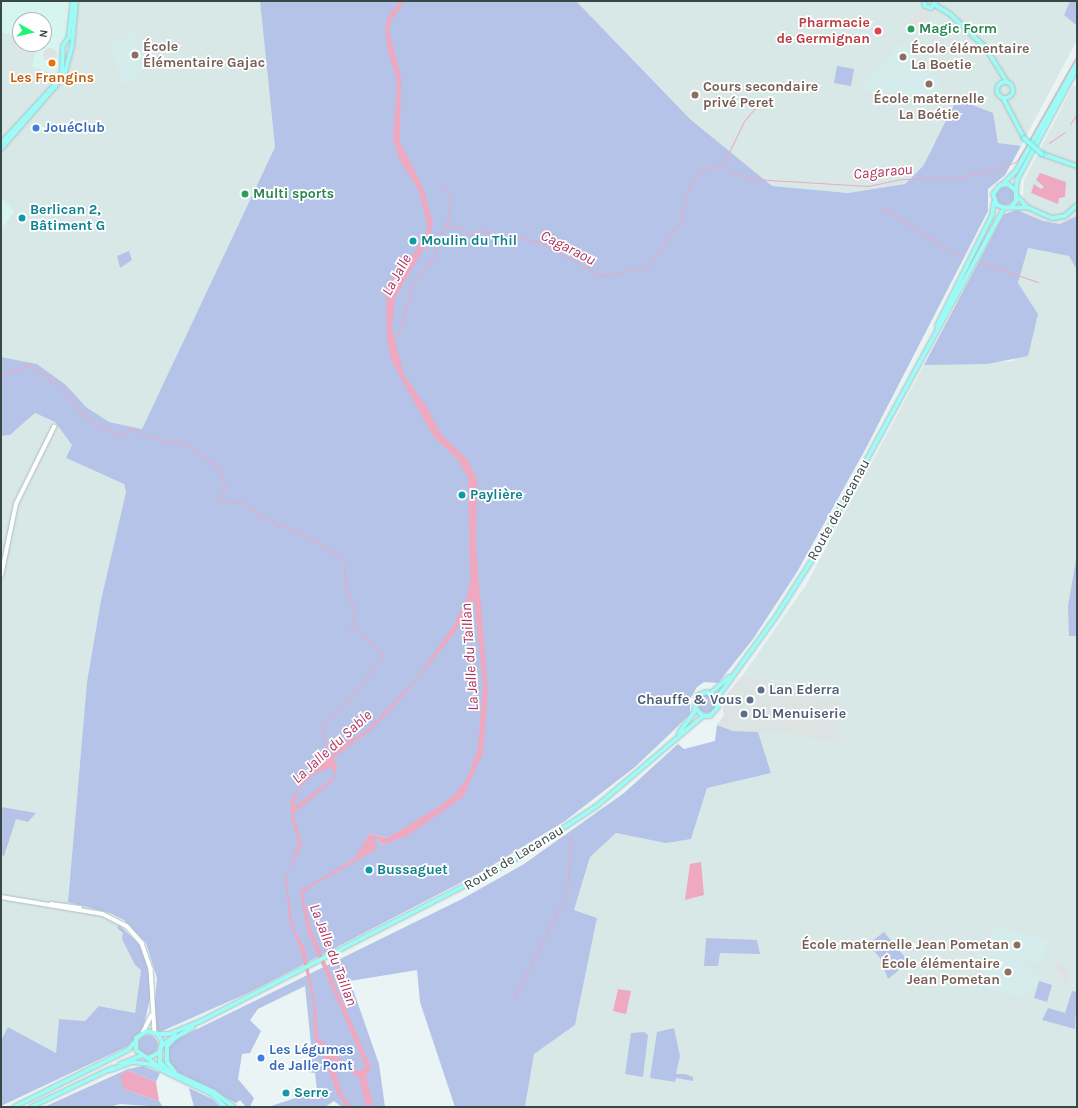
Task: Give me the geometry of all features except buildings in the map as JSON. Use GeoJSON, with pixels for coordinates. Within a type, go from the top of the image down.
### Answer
{"type":"FeatureCollection","features":[{"type":"Feature","properties":{"kind":"main road"},"geometry":{"type":"LineString","coordinates":[[1,149],[58,86],[70,50],[69,43],[73,1]]}},
{"type":"Feature","properties":{"kind":"main road"},"geometry":{"type":"LineString","coordinates":[[1,143],[58,81],[65,62],[64,50],[69,43],[76,1]]}},
{"type":"Feature","properties":{"kind":"main road"},"geometry":{"type":"LineString","coordinates":[[924,1],[929,8],[935,3],[950,14],[985,47],[1013,90],[1010,97],[1010,111]]}},
{"type":"Feature","properties":{"kind":"main road"},"geometry":{"type":"LineString","coordinates":[[64,50],[70,50]]}},
{"type":"Feature","properties":{"kind":"main road"},"geometry":{"type":"LineString","coordinates":[[1077,63],[1016,171],[1004,184],[994,190],[994,202],[1004,208],[1027,207],[1056,218],[1069,214],[1077,205]]}},
{"type":"Feature","properties":{"kind":"main road"},"geometry":{"type":"LineString","coordinates":[[999,68],[1000,84],[997,93],[1003,98],[1024,138],[1042,154],[1077,166]]}},
{"type":"Feature","properties":{"kind":"main road"},"geometry":{"type":"LineString","coordinates":[[1027,207],[1017,196],[1017,180],[1077,68]]}},
{"type":"Feature","properties":{"kind":"main road"},"geometry":{"type":"LineString","coordinates":[[1000,84],[1007,82]]}},
{"type":"Feature","properties":{"kind":"main road"},"geometry":{"type":"LineString","coordinates":[[1003,98],[1010,97]]}},
{"type":"Feature","properties":{"kind":"main road"},"geometry":{"type":"LineString","coordinates":[[1004,184],[1016,190]]}},
{"type":"Feature","properties":{"kind":"main road"},"geometry":{"type":"LineString","coordinates":[[1011,207],[1017,196]]}},
{"type":"Feature","properties":{"kind":"main road","name":"Route de Lacanau"},"geometry":{"type":"LineString","coordinates":[[930,340],[965,265],[992,215],[994,202]]}},
{"type":"Feature","properties":{"kind":"main road","name":"Route de Lacanau"},"geometry":{"type":"LineString","coordinates":[[717,698],[812,560],[930,340],[1004,208]]}},
{"type":"Feature","properties":{"kind":"main road"},"geometry":{"type":"LineString","coordinates":[[679,733],[695,708],[698,695],[710,692],[736,672]]}},
{"type":"Feature","properties":{"kind":"main road"},"geometry":{"type":"LineString","coordinates":[[679,733],[703,716],[716,711],[717,698],[710,692]]}},
{"type":"Feature","properties":{"kind":"main road"},"geometry":{"type":"LineString","coordinates":[[695,708],[703,716]]}},
{"type":"Feature","properties":{"kind":"main road","name":"Route de Lacanau"},"geometry":{"type":"LineString","coordinates":[[201,1021],[464,888],[538,846],[612,794],[679,733]]}},
{"type":"Feature","properties":{"kind":"main road"},"geometry":{"type":"LineString","coordinates":[[188,1080],[171,1069],[165,1054],[173,1040],[201,1021]]}},
{"type":"Feature","properties":{"kind":"main road"},"geometry":{"type":"LineString","coordinates":[[14,1107],[128,1050],[143,1032],[165,1035],[201,1021]]}},
{"type":"Feature","properties":{"kind":"main road"},"geometry":{"type":"LineString","coordinates":[[193,1027],[167,1039],[160,1052],[164,1067],[217,1094],[234,1107]]}},
{"type":"Feature","properties":{"kind":"main road"},"geometry":{"type":"LineString","coordinates":[[156,1034],[162,1046]]}},
{"type":"Feature","properties":{"kind":"main road"},"geometry":{"type":"LineString","coordinates":[[135,1042],[141,1056]]}},
{"type":"Feature","properties":{"kind":"main road"},"geometry":{"type":"LineString","coordinates":[[149,1058],[160,1052]]}},
{"type":"Feature","properties":{"kind":"main road"},"geometry":{"type":"LineString","coordinates":[[31,1107],[141,1056],[149,1058],[173,1077]]}},
{"type":"Feature","properties":{"kind":"main road"},"geometry":{"type":"LineString","coordinates":[[110,1070],[140,1062],[212,1094],[225,1107]]}},
{"type":"Feature","properties":{"kind":"street"},"geometry":{"type":"LineString","coordinates":[[1,576],[16,504],[54,426]]}},
{"type":"Feature","properties":{"kind":"street"},"geometry":{"type":"LineString","coordinates":[[1,897],[86,910],[116,918],[142,943],[153,979],[152,1013],[156,1034]]}},
{"type":"Feature","properties":{"kind":"street"},"geometry":{"type":"LineString","coordinates":[[143,1032],[152,1013]]}},
{"type":"Feature","properties":{"kind":"shaded area"},"geometry":{"type":"Polygon","coordinates":[[[1,1],[75,1],[67,66],[58,75],[32,67],[36,52],[52,52],[52,12],[12,12],[12,35],[1,32],[1,1]]]}},
{"type":"Feature","properties":{"kind":"shaded area"},"geometry":{"type":"Polygon","coordinates":[[[75,1],[260,1],[275,147],[142,429],[109,422],[86,407],[66,385],[37,364],[1,357],[1,228],[14,212],[1,198],[1,32],[12,35],[12,52],[36,52],[32,67],[67,66],[75,1]]]}},
{"type":"Feature","properties":{"kind":"shaded area"},"geometry":{"type":"Polygon","coordinates":[[[260,1],[576,1],[690,119],[772,186],[848,193],[905,184],[923,166],[957,99],[993,113],[998,143],[1021,146],[1005,175],[988,189],[988,211],[865,450],[797,572],[753,639],[718,683],[704,682],[697,687],[690,699],[690,714],[635,767],[565,821],[483,871],[248,993],[160,1032],[155,1030],[154,1012],[157,978],[146,943],[124,920],[110,913],[68,902],[87,682],[101,600],[126,492],[124,484],[66,458],[72,445],[55,422],[35,413],[10,435],[1,436],[1,357],[37,364],[66,385],[86,407],[109,422],[142,429],[275,147],[260,1]],[[402,831],[387,838],[369,834],[357,857],[342,866],[343,868],[376,849],[373,841],[378,839],[382,845],[401,838],[402,831]]]}},
{"type":"Feature","properties":{"kind":"shaded area"},"geometry":{"type":"Polygon","coordinates":[[[576,1],[1070,1],[1064,15],[1077,26],[1077,40],[1021,146],[934,142],[923,166],[905,184],[848,193],[772,186],[690,119],[576,1]]]}},
{"type":"Feature","properties":{"kind":"shaded area"},"geometry":{"type":"Polygon","coordinates":[[[1070,1],[1077,1],[1077,26],[1064,15],[1070,1]]]}},
{"type":"Feature","properties":{"kind":"shaded area"},"geometry":{"type":"Polygon","coordinates":[[[919,11],[932,16],[921,27],[914,27],[908,23],[919,11]]]}},
{"type":"Feature","properties":{"kind":"shaded area","name":"École Élémentaire Gajac"},"geometry":{"type":"Polygon","coordinates":[[[130,29],[157,57],[141,62],[144,69],[130,84],[122,82],[111,50],[115,39],[123,45],[130,29]]]}},
{"type":"Feature","properties":{"kind":"shaded area","name":"École élémentaire La Boetie"},"geometry":{"type":"Polygon","coordinates":[[[902,43],[941,83],[927,98],[861,89],[902,43]]]}},
{"type":"Feature","properties":{"kind":"shaded area"},"geometry":{"type":"Polygon","coordinates":[[[52,49],[57,55],[55,60],[50,62],[45,60],[43,55],[44,52],[52,52],[52,49]]]}},
{"type":"Feature","properties":{"kind":"shaded area"},"geometry":{"type":"Polygon","coordinates":[[[837,66],[854,69],[851,86],[834,83],[837,66]]]}},
{"type":"Feature","properties":{"kind":"shaded area"},"geometry":{"type":"Polygon","coordinates":[[[1073,86],[1077,86],[1077,216],[1060,224],[1043,221],[1017,210],[1023,200],[1024,180],[1073,86]]]}},
{"type":"Feature","properties":{"kind":"shaded area"},"geometry":{"type":"Polygon","coordinates":[[[1001,187],[1009,187],[1014,192],[1012,203],[1009,205],[1001,205],[996,200],[996,192],[1001,187]]]}},
{"type":"Feature","properties":{"kind":"shaded area"},"geometry":{"type":"Polygon","coordinates":[[[1,198],[14,212],[1,228],[1,198]]]}},
{"type":"Feature","properties":{"kind":"shaded area"},"geometry":{"type":"Polygon","coordinates":[[[1017,210],[1043,221],[1060,224],[1077,216],[1077,270],[1069,256],[1028,248],[1018,283],[1038,314],[1028,356],[987,364],[924,365],[1004,214],[1017,210]]]}},
{"type":"Feature","properties":{"kind":"shaded area"},"geometry":{"type":"Polygon","coordinates":[[[1028,248],[1069,256],[1077,270],[1077,1107],[525,1107],[534,1054],[575,1025],[597,918],[574,910],[590,857],[616,833],[691,839],[707,788],[771,773],[758,732],[782,733],[840,722],[841,701],[811,696],[812,686],[742,676],[806,585],[924,365],[1014,361],[1038,314],[1018,283],[1028,248]]]}},
{"type":"Feature","properties":{"kind":"shaded area"},"geometry":{"type":"Polygon","coordinates":[[[129,251],[132,260],[120,268],[117,256],[129,251]]]}},
{"type":"Feature","properties":{"kind":"shaded area"},"geometry":{"type":"Polygon","coordinates":[[[35,413],[55,422],[72,445],[66,458],[124,484],[126,492],[101,600],[87,682],[68,902],[110,913],[108,919],[119,925],[117,928],[123,933],[141,970],[135,1013],[100,1006],[85,1021],[59,1019],[56,1053],[8,1027],[1,1040],[1,436],[10,435],[35,413]]]}},
{"type":"Feature","properties":{"kind":"shaded area"},"geometry":{"type":"Polygon","coordinates":[[[1076,560],[1077,636],[1069,636],[1068,606],[1076,560]]]}},
{"type":"Feature","properties":{"kind":"shaded area"},"geometry":{"type":"Polygon","coordinates":[[[742,676],[813,687],[812,696],[841,701],[840,743],[782,733],[733,731],[717,725],[724,715],[721,701],[742,676]]]}},
{"type":"Feature","properties":{"kind":"shaded area"},"geometry":{"type":"Polygon","coordinates":[[[792,684],[811,687],[809,697],[797,695],[792,709],[784,708],[792,684]]]}},
{"type":"Feature","properties":{"kind":"shaded area"},"geometry":{"type":"Polygon","coordinates":[[[707,695],[713,698],[716,704],[713,710],[707,713],[701,710],[698,704],[701,698],[707,695]]]}},
{"type":"Feature","properties":{"kind":"shaded area"},"geometry":{"type":"Polygon","coordinates":[[[794,716],[817,721],[814,733],[791,729],[794,716]]]}},
{"type":"Feature","properties":{"kind":"shaded area"},"geometry":{"type":"Polygon","coordinates":[[[717,725],[733,731],[758,732],[771,773],[707,788],[691,839],[666,843],[616,833],[590,857],[574,910],[597,918],[575,1025],[534,1054],[525,1107],[455,1107],[420,1002],[417,970],[350,981],[379,1064],[385,1107],[342,1107],[334,1101],[325,1107],[268,1107],[317,1091],[315,1073],[302,1071],[301,1066],[315,1055],[311,1044],[305,986],[258,1009],[250,1020],[261,1031],[250,1053],[242,1054],[238,1079],[254,1098],[250,1107],[246,1107],[240,1100],[236,1103],[177,1072],[170,1065],[168,1049],[175,1040],[462,899],[524,864],[624,793],[678,744],[684,749],[715,741],[717,725]]]}},
{"type":"Feature","properties":{"kind":"shaded area"},"geometry":{"type":"Polygon","coordinates":[[[1,807],[36,813],[28,822],[16,819],[4,856],[1,855],[1,807]]]}},
{"type":"Feature","properties":{"kind":"shaded area"},"geometry":{"type":"Polygon","coordinates":[[[119,925],[139,944],[148,967],[151,994],[143,1029],[128,1046],[1,1106],[1,1040],[8,1027],[56,1053],[59,1019],[85,1021],[99,1006],[135,1013],[141,970],[135,965],[122,939],[123,933],[117,928],[119,925]]]}},
{"type":"Feature","properties":{"kind":"shaded area","name":"École maternelle Jean Pometan"},"geometry":{"type":"Polygon","coordinates":[[[996,926],[1047,941],[1041,964],[992,951],[987,953],[986,949],[996,926]]]}},
{"type":"Feature","properties":{"kind":"shaded area"},"geometry":{"type":"Polygon","coordinates":[[[884,932],[909,962],[888,979],[880,958],[868,944],[884,932]]]}},
{"type":"Feature","properties":{"kind":"shaded area"},"geometry":{"type":"Polygon","coordinates":[[[706,938],[757,940],[760,954],[720,953],[718,966],[704,966],[706,938]]]}},
{"type":"Feature","properties":{"kind":"shaded area","name":"École élémentaire Jean Pometan"},"geometry":{"type":"Polygon","coordinates":[[[992,952],[1024,962],[1027,969],[1039,976],[1036,987],[1020,997],[980,986],[985,976],[975,953],[987,956],[992,952]]]}},
{"type":"Feature","properties":{"kind":"shaded area"},"geometry":{"type":"Polygon","coordinates":[[[1056,961],[1068,969],[1069,982],[1062,980],[1062,974],[1055,969],[1056,961]]]}},
{"type":"Feature","properties":{"kind":"shaded area"},"geometry":{"type":"Polygon","coordinates":[[[1039,981],[1052,985],[1047,1002],[1034,998],[1039,981]]]}},
{"type":"Feature","properties":{"kind":"shaded area"},"geometry":{"type":"Polygon","coordinates":[[[1072,991],[1077,992],[1075,1029],[1042,1020],[1048,1008],[1065,1013],[1072,991]]]}},
{"type":"Feature","properties":{"kind":"shaded area"},"geometry":{"type":"Polygon","coordinates":[[[674,1028],[680,1056],[676,1074],[685,1074],[693,1077],[693,1081],[676,1078],[675,1082],[650,1078],[657,1032],[674,1028]]]}},
{"type":"Feature","properties":{"kind":"shaded area"},"geometry":{"type":"Polygon","coordinates":[[[644,1032],[648,1035],[643,1077],[625,1074],[631,1033],[644,1032]]]}},
{"type":"Feature","properties":{"kind":"shaded area"},"geometry":{"type":"Polygon","coordinates":[[[148,1035],[155,1038],[158,1045],[155,1052],[148,1055],[141,1052],[138,1045],[141,1038],[148,1035]]]}},
{"type":"Feature","properties":{"kind":"shaded area"},"geometry":{"type":"Polygon","coordinates":[[[143,1066],[160,1073],[156,1082],[129,1071],[124,1089],[159,1101],[163,1107],[120,1104],[109,1107],[44,1107],[128,1069],[143,1066]]]}},
{"type":"Feature","properties":{"kind":"shaded area"},"geometry":{"type":"Polygon","coordinates":[[[189,1088],[212,1099],[220,1107],[194,1107],[189,1088]]]}},
{"type":"Feature","properties":{"kind":"water"},"geometry":{"type":"Polygon","coordinates":[[[400,1],[405,1],[391,21],[389,30],[401,77],[400,142],[423,187],[433,223],[429,240],[395,298],[392,329],[404,375],[426,406],[442,435],[468,460],[477,479],[476,545],[488,692],[483,753],[463,797],[407,836],[382,845],[378,839],[374,841],[377,849],[309,888],[303,894],[311,929],[371,1067],[366,1077],[374,1107],[369,1104],[366,1107],[359,1078],[341,1064],[334,1066],[343,1096],[352,1107],[347,1107],[338,1095],[314,1035],[313,1001],[300,948],[290,923],[285,880],[299,841],[292,824],[290,803],[300,784],[342,745],[366,731],[415,680],[454,625],[467,597],[470,581],[468,478],[458,460],[433,436],[392,362],[387,342],[386,285],[415,252],[428,227],[418,189],[399,159],[393,139],[397,82],[387,47],[385,27],[389,15],[400,1]],[[474,600],[453,635],[403,696],[371,730],[333,758],[337,763],[334,780],[293,814],[302,844],[288,872],[287,888],[294,929],[305,948],[316,1008],[318,1037],[340,1059],[360,1072],[365,1066],[307,930],[300,891],[355,858],[369,834],[387,838],[440,806],[455,794],[467,778],[478,748],[483,685],[474,600]],[[331,767],[314,774],[299,788],[293,808],[333,778],[334,773],[331,767]]]}},
{"type":"Feature","properties":{"kind":"water"},"geometry":{"type":"Polygon","coordinates":[[[1040,173],[1066,182],[1065,197],[1059,198],[1058,204],[1031,193],[1034,184],[1041,189],[1044,187],[1036,180],[1040,173]]]}},
{"type":"Feature","properties":{"kind":"water"},"geometry":{"type":"Polygon","coordinates":[[[701,862],[704,895],[685,900],[690,864],[701,862]]]}},
{"type":"Feature","properties":{"kind":"water"},"geometry":{"type":"Polygon","coordinates":[[[618,989],[631,991],[626,1014],[613,1011],[618,989]]]}},
{"type":"Feature","properties":{"kind":"water"},"geometry":{"type":"Polygon","coordinates":[[[129,1071],[156,1082],[159,1101],[124,1089],[120,1075],[129,1071]]]}},
{"type":"Feature","properties":{"kind":"waterway"},"geometry":{"type":"LineString","coordinates":[[1029,140],[1077,55]]}},
{"type":"Feature","properties":{"kind":"waterway","name":"Cagaraou"},"geometry":{"type":"LineString","coordinates":[[445,227],[458,226],[470,234],[482,230],[494,237],[506,235],[540,242],[601,276],[648,267],[679,223],[689,187],[703,168],[722,167],[744,121],[758,105]]}},
{"type":"Feature","properties":{"kind":"waterway"},"geometry":{"type":"LineString","coordinates":[[1070,124],[1077,114]]}},
{"type":"Feature","properties":{"kind":"waterway"},"geometry":{"type":"LineString","coordinates":[[1049,143],[1065,132]]}},
{"type":"Feature","properties":{"kind":"waterway","name":"Cagaraou"},"geometry":{"type":"LineString","coordinates":[[726,171],[752,179],[868,186],[901,179],[956,178],[1004,167],[1017,161],[1028,142]]}},
{"type":"Feature","properties":{"kind":"waterway"},"geometry":{"type":"LineString","coordinates":[[393,337],[399,332],[412,285],[436,253],[438,238],[447,224],[450,200],[444,185]]}},
{"type":"Feature","properties":{"kind":"waterway"},"geometry":{"type":"LineString","coordinates":[[881,207],[949,250]]}},
{"type":"Feature","properties":{"kind":"waterway"},"geometry":{"type":"LineString","coordinates":[[953,252],[960,254]]}},
{"type":"Feature","properties":{"kind":"waterway"},"geometry":{"type":"LineString","coordinates":[[981,263],[1038,282]]}},
{"type":"Feature","properties":{"kind":"waterway","name":"La Jalle"},"geometry":{"type":"LineString","coordinates":[[407,272],[411,267]]}},
{"type":"Feature","properties":{"kind":"waterway"},"geometry":{"type":"LineString","coordinates":[[1,375],[30,365],[59,385]]}},
{"type":"Feature","properties":{"kind":"waterway"},"geometry":{"type":"LineString","coordinates":[[62,388],[80,412],[103,429],[110,430],[116,437],[132,429],[142,433]]}},
{"type":"Feature","properties":{"kind":"waterway"},"geometry":{"type":"LineString","coordinates":[[145,434],[168,442],[180,441],[219,468],[225,486],[219,499],[222,501],[245,503],[252,510],[255,509],[257,516],[272,520],[277,526],[292,528],[341,557]]}},
{"type":"Feature","properties":{"kind":"waterway"},"geometry":{"type":"LineString","coordinates":[[344,561],[345,585],[354,610],[351,630],[355,628],[384,654],[345,704]]}},
{"type":"Feature","properties":{"kind":"waterway","name":"La Jalle du Sable"},"geometry":{"type":"LineString","coordinates":[[325,742],[322,726],[343,706]]}},
{"type":"Feature","properties":{"kind":"waterway","name":"La Jalle du Sable"},"geometry":{"type":"LineString","coordinates":[[325,744],[330,758]]}},
{"type":"Feature","properties":{"kind":"waterway"},"geometry":{"type":"LineString","coordinates":[[567,891],[571,835]]}},
{"type":"Feature","properties":{"kind":"waterway"},"geometry":{"type":"LineString","coordinates":[[514,998],[566,895]]}},
{"type":"Feature","properties":{"kind":"place","name":"Magic Form"},"geometry":{"type":"Point","coordinates":[911,29]}},
{"type":"Feature","properties":{"kind":"place","name":"Pharmacie de Germignan"},"geometry":{"type":"Point","coordinates":[878,31]}},
{"type":"Feature","properties":{"kind":"place","name":"École Élémentaire Gajac"},"geometry":{"type":"Point","coordinates":[135,55]}},
{"type":"Feature","properties":{"kind":"place","name":"École élémentaire La Boetie"},"geometry":{"type":"Point","coordinates":[903,57]}},
{"type":"Feature","properties":{"kind":"place","name":"Les Frangins"},"geometry":{"type":"Point","coordinates":[52,63]}},
{"type":"Feature","properties":{"kind":"place","name":"École maternelle La Boétie"},"geometry":{"type":"Point","coordinates":[929,84]}},
{"type":"Feature","properties":{"kind":"place","name":"Cours secondaire privé Peret"},"geometry":{"type":"Point","coordinates":[695,95]}},
{"type":"Feature","properties":{"kind":"place","name":"JouéClub"},"geometry":{"type":"Point","coordinates":[36,128]}},
{"type":"Feature","properties":{"kind":"place","name":"Multi sports"},"geometry":{"type":"Point","coordinates":[245,194]}},
{"type":"Feature","properties":{"kind":"place","name":"Berlican 2, Bâtiment G"},"geometry":{"type":"Point","coordinates":[22,218]}},
{"type":"Feature","properties":{"kind":"place","name":"Moulin du Thil"},"geometry":{"type":"Point","coordinates":[413,241]}},
{"type":"Feature","properties":{"kind":"place","name":"Paylière"},"geometry":{"type":"Point","coordinates":[462,495]}},
{"type":"Feature","properties":{"kind":"place","name":"Lan Ederra"},"geometry":{"type":"Point","coordinates":[761,690]}},
{"type":"Feature","properties":{"kind":"place","name":"Chauffe & Vous"},"geometry":{"type":"Point","coordinates":[750,700]}},
{"type":"Feature","properties":{"kind":"place","name":"DL Menuiserie"},"geometry":{"type":"Point","coordinates":[744,714]}},
{"type":"Feature","properties":{"kind":"place","name":"Bussaguet"},"geometry":{"type":"Point","coordinates":[369,870]}},
{"type":"Feature","properties":{"kind":"place","name":"École maternelle Jean Pometan"},"geometry":{"type":"Point","coordinates":[1017,945]}},
{"type":"Feature","properties":{"kind":"place","name":"École élémentaire Jean Pometan"},"geometry":{"type":"Point","coordinates":[1008,972]}},
{"type":"Feature","properties":{"kind":"place","name":"Les Légumes de Jalle Pont"},"geometry":{"type":"Point","coordinates":[261,1058]}},
{"type":"Feature","properties":{"kind":"place","name":"Serre"},"geometry":{"type":"Point","coordinates":[286,1093]}},
{"type":"Feature","properties":{"kind":"water label","name":"La Jalle du Taillan"},"geometry":{"type":"Point","coordinates":[470,657]}},
{"type":"Feature","properties":{"kind":"water label","name":"La Jalle du Taillan"},"geometry":{"type":"Point","coordinates":[333,955]}}]}
